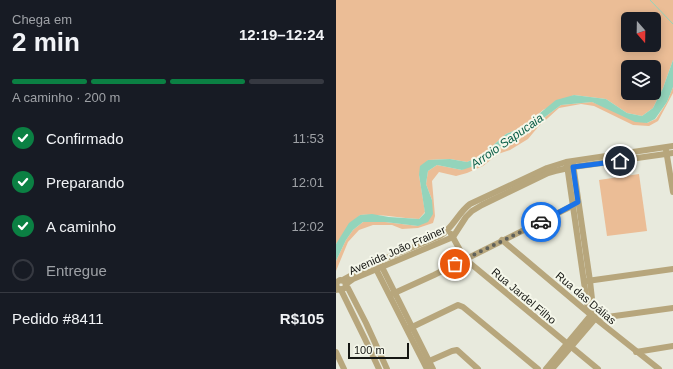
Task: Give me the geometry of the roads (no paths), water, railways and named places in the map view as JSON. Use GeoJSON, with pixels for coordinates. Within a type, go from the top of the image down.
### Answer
{"type":"FeatureCollection","features":[{"type":"Feature","properties":{"kind":"street"},"geometry":{"type":"LineString","coordinates":[[670,146],[673,192]]}},
{"type":"Feature","properties":{"kind":"street","name":"Avenida João Frainer"},"geometry":{"type":"LineString","coordinates":[[378,265],[453,237],[466,216],[472,211],[548,173],[570,165],[670,146]]}},
{"type":"Feature","properties":{"kind":"street","name":"Avenida João Frainer"},"geometry":{"type":"LineString","coordinates":[[340,286],[378,265],[440,236],[448,230],[465,208],[470,204],[547,168],[671,154]]}},
{"type":"Feature","properties":{"kind":"street"},"geometry":{"type":"LineString","coordinates":[[570,165],[587,281],[588,310],[592,316],[600,318],[673,308]]}},
{"type":"Feature","properties":{"kind":"street"},"geometry":{"type":"LineString","coordinates":[[392,294],[434,275],[575,204]]}},
{"type":"Feature","properties":{"kind":"street","name":"Rua Jardel Filho"},"geometry":{"type":"LineString","coordinates":[[448,230],[465,259],[598,369]]}},
{"type":"Feature","properties":{"kind":"street","name":"Rua das Dálias"},"geometry":{"type":"LineString","coordinates":[[502,240],[592,316],[659,369]]}},
{"type":"Feature","properties":{"kind":"street"},"geometry":{"type":"LineString","coordinates":[[378,265],[427,365],[433,369]]}},
{"type":"Feature","properties":{"kind":"street"},"geometry":{"type":"LineString","coordinates":[[587,281],[673,269]]}},
{"type":"Feature","properties":{"kind":"street"},"geometry":{"type":"LineString","coordinates":[[340,286],[379,369]]}},
{"type":"Feature","properties":{"kind":"street"},"geometry":{"type":"LineString","coordinates":[[340,286],[348,288],[387,369]]}},
{"type":"Feature","properties":{"kind":"street"},"geometry":{"type":"LineString","coordinates":[[410,328],[458,305],[463,307],[538,369]]}},
{"type":"Feature","properties":{"kind":"street"},"geometry":{"type":"LineString","coordinates":[[546,369],[592,316]]}},
{"type":"Feature","properties":{"kind":"street"},"geometry":{"type":"LineString","coordinates":[[552,369],[568,345]]}},
{"type":"Feature","properties":{"kind":"street"},"geometry":{"type":"LineString","coordinates":[[636,352],[673,346]]}},
{"type":"Feature","properties":{"kind":"street"},"geometry":{"type":"LineString","coordinates":[[427,365],[452,351],[457,350],[478,369]]}},
{"type":"Feature","properties":{"kind":"street"},"geometry":{"type":"LineString","coordinates":[[336,352],[344,369]]}},
{"type":"Feature","properties":{"kind":"water","name":"Arroio Sapucaia"},"geometry":{"type":"Polygon","coordinates":[[[673,60],[673,87],[667,102],[655,119],[647,123],[635,122],[592,102],[561,105],[529,129],[474,166],[462,170],[437,165],[428,171],[426,184],[432,200],[433,214],[428,222],[418,226],[385,222],[363,222],[353,230],[346,240],[336,261],[336,244],[349,223],[360,215],[372,214],[419,219],[425,213],[419,175],[420,166],[428,160],[450,159],[467,162],[481,156],[506,134],[523,127],[556,100],[574,95],[606,99],[627,113],[642,116],[653,108],[657,100],[661,100],[661,92],[673,60]]]}},
{"type":"Feature","properties":{"kind":"waterway"},"geometry":{"type":"LineString","coordinates":[[650,0],[673,24]]}}]}
